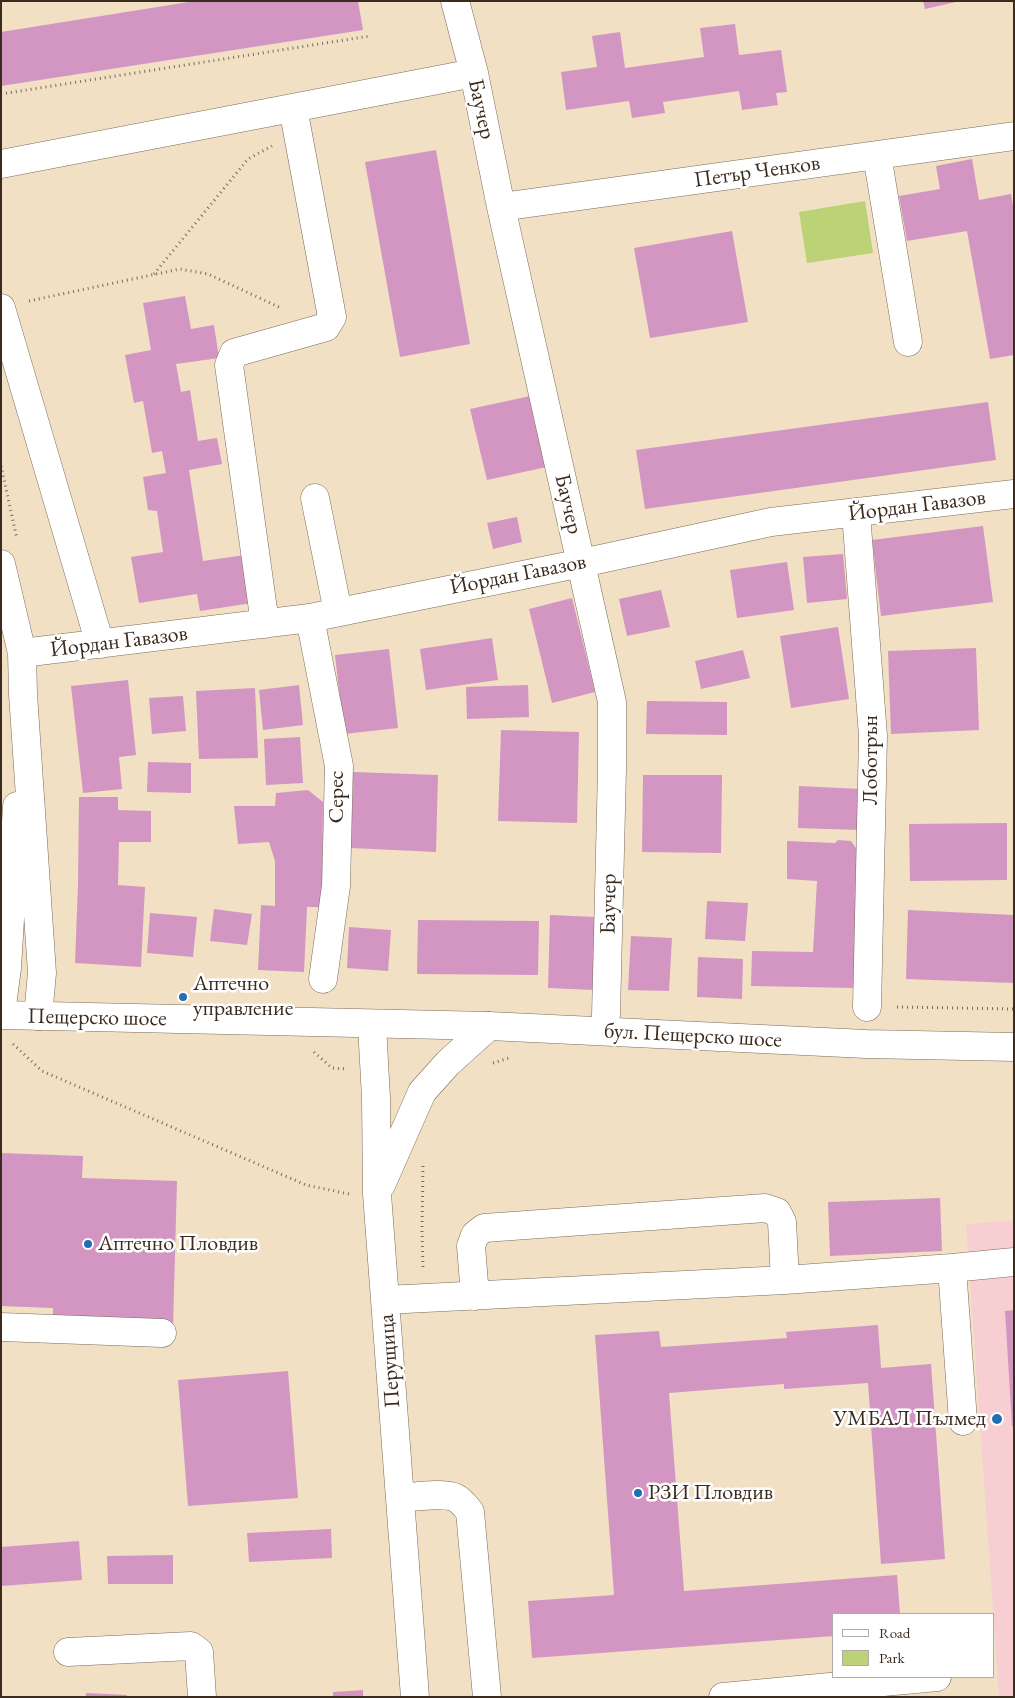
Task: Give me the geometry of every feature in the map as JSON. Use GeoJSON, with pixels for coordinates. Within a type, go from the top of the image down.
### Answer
{"type":"FeatureCollection","features":[{"type":"Feature","properties":{"kind":"street","name":"Баучер"},"geometry":{"type":"LineString","coordinates":[[455,1],[474,73],[501,207],[612,702],[606,1015]]}},
{"type":"Feature","properties":{"kind":"street"},"geometry":{"type":"LineString","coordinates":[[1,164],[474,73]]}},
{"type":"Feature","properties":{"kind":"street"},"geometry":{"type":"LineString","coordinates":[[265,624],[229,365],[234,353],[326,328],[332,317],[293,108]]}},
{"type":"Feature","properties":{"kind":"street","name":"Петър Ченков"},"geometry":{"type":"LineString","coordinates":[[501,207],[1014,136]]}},
{"type":"Feature","properties":{"kind":"street"},"geometry":{"type":"LineString","coordinates":[[877,155],[908,342]]}},
{"type":"Feature","properties":{"kind":"street"},"geometry":{"type":"LineString","coordinates":[[11,305],[100,644]]}},
{"type":"Feature","properties":{"kind":"street","name":"Йордан Гавазов"},"geometry":{"type":"LineString","coordinates":[[22,653],[310,618],[582,563],[771,522],[1014,494]]}},
{"type":"Feature","properties":{"kind":"street"},"geometry":{"type":"LineString","coordinates":[[315,498],[338,612]]}},
{"type":"Feature","properties":{"kind":"street","name":"Лоботрън"},"geometry":{"type":"LineString","coordinates":[[856,513],[873,736],[867,1007]]}},
{"type":"Feature","properties":{"kind":"street"},"geometry":{"type":"LineString","coordinates":[[1,564],[22,653],[23,694],[42,973],[38,1016]]}},
{"type":"Feature","properties":{"kind":"street","name":"Серес"},"geometry":{"type":"LineString","coordinates":[[310,618],[339,766],[336,886],[323,979]]}},
{"type":"Feature","properties":{"kind":"street"},"geometry":{"type":"LineString","coordinates":[[4,1022],[23,694]]}},
{"type":"Feature","properties":{"kind":"street","name":"Пещерско шосе"},"geometry":{"type":"LineString","coordinates":[[4,1022],[38,1016],[372,1025]]}},
{"type":"Feature","properties":{"kind":"street","name":"бул. Пещерско шосе"},"geometry":{"type":"LineString","coordinates":[[372,1025],[489,1026],[857,1044],[1014,1047]]}},
{"type":"Feature","properties":{"kind":"street","name":"Перущица"},"geometry":{"type":"LineString","coordinates":[[372,1025],[375,1069],[377,1194],[415,1697]]}},
{"type":"Feature","properties":{"kind":"street"},"geometry":{"type":"LineString","coordinates":[[377,1194],[422,1092],[448,1063],[489,1026]]}},
{"type":"Feature","properties":{"kind":"street"},"geometry":{"type":"LineString","coordinates":[[475,1296],[471,1246],[475,1235],[484,1228],[765,1208],[777,1212],[782,1222],[786,1280]]}},
{"type":"Feature","properties":{"kind":"street"},"geometry":{"type":"LineString","coordinates":[[385,1300],[786,1280],[1014,1262]]}},
{"type":"Feature","properties":{"kind":"street"},"geometry":{"type":"LineString","coordinates":[[952,1268],[963,1422]]}},
{"type":"Feature","properties":{"kind":"street"},"geometry":{"type":"LineString","coordinates":[[1,1327],[162,1333]]}},
{"type":"Feature","properties":{"kind":"street"},"geometry":{"type":"LineString","coordinates":[[400,1498],[445,1496],[456,1498],[465,1504],[470,1512],[487,1697]]}},
{"type":"Feature","properties":{"kind":"street"},"geometry":{"type":"LineString","coordinates":[[68,1652],[191,1646],[199,1652],[202,1697]]}},
{"type":"Feature","properties":{"kind":"street"},"geometry":{"type":"LineString","coordinates":[[723,1697],[926,1678]]}},
{"type":"Feature","properties":{"kind":"path"},"geometry":{"type":"LineString","coordinates":[[1,94],[370,36]]}},
{"type":"Feature","properties":{"kind":"path"},"geometry":{"type":"LineString","coordinates":[[154,275],[248,159],[268,147],[299,138]]}},
{"type":"Feature","properties":{"kind":"path"},"geometry":{"type":"LineString","coordinates":[[11,305],[180,269],[208,274],[299,316],[307,333]]}},
{"type":"Feature","properties":{"kind":"path"},"geometry":{"type":"LineString","coordinates":[[867,1007],[1014,1009]]}},
{"type":"Feature","properties":{"kind":"path"},"geometry":{"type":"LineString","coordinates":[[4,1022],[13,1045],[42,1071],[296,1182],[345,1194],[377,1194]]}},
{"type":"Feature","properties":{"kind":"path"},"geometry":{"type":"LineString","coordinates":[[314,1052],[332,1068],[375,1069]]}},
{"type":"Feature","properties":{"kind":"path"},"geometry":{"type":"LineString","coordinates":[[492,1063],[515,1056]]}},
{"type":"Feature","properties":{"kind":"path"},"geometry":{"type":"LineString","coordinates":[[423,1164],[424,1298]]}},
{"type":"Feature","properties":{"kind":"shaded area","name":"УМБАЛ Пълмед"},"geometry":{"type":"Polygon","coordinates":[[[1014,1220],[1014,1697],[999,1697],[995,1613],[993,1613],[966,1224],[1014,1220]]]}},
{"type":"Feature","properties":{"kind":"green space"},"geometry":{"type":"Polygon","coordinates":[[[865,201],[873,253],[807,263],[799,212],[865,201]]]}},
{"type":"Feature","properties":{"kind":"building"},"geometry":{"type":"Polygon","coordinates":[[[195,1],[358,1],[363,30],[1,86],[1,32],[195,1]]]}},
{"type":"Feature","properties":{"kind":"building"},"geometry":{"type":"Polygon","coordinates":[[[923,1],[956,1],[956,2],[925,9],[923,1]]]}},
{"type":"Feature","properties":{"kind":"building"},"geometry":{"type":"Polygon","coordinates":[[[735,24],[739,55],[781,50],[787,92],[776,93],[778,105],[742,110],[739,91],[663,102],[665,113],[632,118],[629,101],[566,110],[561,72],[597,67],[592,36],[620,32],[625,68],[704,57],[700,28],[735,24]]]}},
{"type":"Feature","properties":{"kind":"building"},"geometry":{"type":"Polygon","coordinates":[[[436,150],[470,344],[400,357],[365,162],[436,150]]]}},
{"type":"Feature","properties":{"kind":"building"},"geometry":{"type":"Polygon","coordinates":[[[972,159],[979,200],[1011,194],[1014,211],[1014,355],[990,359],[967,231],[907,241],[899,196],[940,189],[936,166],[972,159]]]}},
{"type":"Feature","properties":{"kind":"building"},"geometry":{"type":"Polygon","coordinates":[[[732,231],[748,322],[650,338],[634,248],[732,231]]]}},
{"type":"Feature","properties":{"kind":"building"},"geometry":{"type":"Polygon","coordinates":[[[185,296],[191,329],[214,325],[219,358],[176,364],[181,392],[190,390],[198,441],[217,438],[222,464],[189,470],[203,561],[245,555],[252,603],[200,611],[197,594],[139,603],[131,557],[163,552],[157,511],[148,510],[143,477],[166,473],[162,451],[152,453],[143,401],[134,403],[125,355],[151,350],[143,303],[185,296]]]}},
{"type":"Feature","properties":{"kind":"building"},"geometry":{"type":"Polygon","coordinates":[[[535,395],[551,466],[487,480],[470,409],[535,395]]]}},
{"type":"Feature","properties":{"kind":"building"},"geometry":{"type":"Polygon","coordinates":[[[988,402],[996,460],[645,509],[636,450],[988,402]]]}},
{"type":"Feature","properties":{"kind":"building"},"geometry":{"type":"Polygon","coordinates":[[[517,517],[522,542],[493,549],[487,523],[517,517]]]}},
{"type":"Feature","properties":{"kind":"building"},"geometry":{"type":"Polygon","coordinates":[[[983,526],[993,602],[881,616],[872,540],[983,526]]]}},
{"type":"Feature","properties":{"kind":"building"},"geometry":{"type":"Polygon","coordinates":[[[843,554],[847,599],[807,603],[803,557],[843,554]]]}},
{"type":"Feature","properties":{"kind":"building"},"geometry":{"type":"Polygon","coordinates":[[[787,562],[794,610],[737,618],[730,570],[787,562]]]}},
{"type":"Feature","properties":{"kind":"building"},"geometry":{"type":"Polygon","coordinates":[[[661,590],[670,627],[627,636],[619,599],[661,590]]]}},
{"type":"Feature","properties":{"kind":"building"},"geometry":{"type":"Polygon","coordinates":[[[572,598],[595,692],[552,703],[529,609],[572,598]]]}},
{"type":"Feature","properties":{"kind":"building"},"geometry":{"type":"Polygon","coordinates":[[[838,627],[849,699],[791,708],[780,636],[838,627]]]}},
{"type":"Feature","properties":{"kind":"building"},"geometry":{"type":"Polygon","coordinates":[[[492,638],[498,680],[426,690],[420,649],[492,638]]]}},
{"type":"Feature","properties":{"kind":"building"},"geometry":{"type":"Polygon","coordinates":[[[976,648],[979,730],[891,734],[888,651],[976,648]]]}},
{"type":"Feature","properties":{"kind":"building"},"geometry":{"type":"Polygon","coordinates":[[[389,649],[398,728],[344,734],[335,655],[389,649]]]}},
{"type":"Feature","properties":{"kind":"building"},"geometry":{"type":"Polygon","coordinates":[[[743,650],[750,678],[701,689],[695,661],[743,650]]]}},
{"type":"Feature","properties":{"kind":"building"},"geometry":{"type":"Polygon","coordinates":[[[128,680],[136,755],[119,757],[122,789],[83,793],[71,686],[128,680]]]}},
{"type":"Feature","properties":{"kind":"building"},"geometry":{"type":"Polygon","coordinates":[[[299,685],[303,725],[263,730],[259,690],[299,685]]]}},
{"type":"Feature","properties":{"kind":"building"},"geometry":{"type":"Polygon","coordinates":[[[528,685],[529,717],[467,719],[466,687],[528,685]]]}},
{"type":"Feature","properties":{"kind":"building"},"geometry":{"type":"Polygon","coordinates":[[[255,688],[258,758],[199,759],[196,691],[255,688]]]}},
{"type":"Feature","properties":{"kind":"building"},"geometry":{"type":"Polygon","coordinates":[[[183,696],[186,731],[152,734],[149,698],[183,696]]]}},
{"type":"Feature","properties":{"kind":"building"},"geometry":{"type":"Polygon","coordinates":[[[647,701],[727,702],[727,735],[646,734],[647,701]]]}},
{"type":"Feature","properties":{"kind":"building"},"geometry":{"type":"Polygon","coordinates":[[[501,730],[579,732],[577,823],[498,821],[501,730]]]}},
{"type":"Feature","properties":{"kind":"building"},"geometry":{"type":"Polygon","coordinates":[[[300,737],[303,783],[266,785],[264,739],[300,737]]]}},
{"type":"Feature","properties":{"kind":"building"},"geometry":{"type":"Polygon","coordinates":[[[148,762],[191,763],[191,793],[147,792],[148,762]]]}},
{"type":"Feature","properties":{"kind":"building"},"geometry":{"type":"Polygon","coordinates":[[[353,772],[438,775],[436,852],[351,848],[353,772]]]}},
{"type":"Feature","properties":{"kind":"building"},"geometry":{"type":"Polygon","coordinates":[[[643,775],[722,775],[721,853],[642,852],[643,775]]]}},
{"type":"Feature","properties":{"kind":"building"},"geometry":{"type":"Polygon","coordinates":[[[799,786],[861,789],[860,830],[798,828],[799,786]]]}},
{"type":"Feature","properties":{"kind":"building"},"geometry":{"type":"Polygon","coordinates":[[[308,790],[323,802],[322,907],[307,907],[304,972],[258,970],[261,905],[275,906],[275,861],[269,842],[238,844],[234,806],[275,806],[276,793],[308,790]]]}},
{"type":"Feature","properties":{"kind":"building"},"geometry":{"type":"Polygon","coordinates":[[[79,797],[118,797],[118,810],[151,811],[151,842],[119,842],[118,885],[145,887],[141,967],[75,963],[79,797]]]}},
{"type":"Feature","properties":{"kind":"building"},"geometry":{"type":"Polygon","coordinates":[[[1007,823],[1007,880],[910,881],[909,824],[1007,823]]]}},
{"type":"Feature","properties":{"kind":"building"},"geometry":{"type":"Polygon","coordinates":[[[838,840],[851,841],[861,855],[857,988],[751,986],[752,951],[813,952],[817,881],[787,879],[787,841],[835,843],[838,840]]]}},
{"type":"Feature","properties":{"kind":"building"},"geometry":{"type":"Polygon","coordinates":[[[707,901],[748,903],[745,941],[705,939],[707,901]]]}},
{"type":"Feature","properties":{"kind":"building"},"geometry":{"type":"Polygon","coordinates":[[[214,909],[252,914],[247,945],[210,941],[214,909]]]}},
{"type":"Feature","properties":{"kind":"building"},"geometry":{"type":"Polygon","coordinates":[[[908,910],[1014,915],[1014,983],[906,979],[908,910]]]}},
{"type":"Feature","properties":{"kind":"building"},"geometry":{"type":"Polygon","coordinates":[[[150,913],[197,917],[193,957],[147,953],[150,913]]]}},
{"type":"Feature","properties":{"kind":"building"},"geometry":{"type":"Polygon","coordinates":[[[550,915],[596,917],[594,990],[548,988],[550,915]]]}},
{"type":"Feature","properties":{"kind":"building"},"geometry":{"type":"Polygon","coordinates":[[[418,920],[539,921],[538,975],[417,974],[418,920]]]}},
{"type":"Feature","properties":{"kind":"building"},"geometry":{"type":"Polygon","coordinates":[[[349,927],[391,930],[388,971],[347,968],[349,927]]]}},
{"type":"Feature","properties":{"kind":"building"},"geometry":{"type":"Polygon","coordinates":[[[631,936],[672,938],[669,991],[628,990],[631,936]]]}},
{"type":"Feature","properties":{"kind":"building"},"geometry":{"type":"Polygon","coordinates":[[[698,957],[743,959],[742,999],[697,997],[698,957]]]}},
{"type":"Feature","properties":{"kind":"building","name":"Аптечно Пловдив"},"geometry":{"type":"Polygon","coordinates":[[[1,1153],[83,1156],[82,1178],[177,1181],[173,1326],[53,1323],[53,1308],[1,1306],[1,1153]]]}},
{"type":"Feature","properties":{"kind":"building"},"geometry":{"type":"Polygon","coordinates":[[[940,1198],[942,1251],[830,1256],[828,1202],[940,1198]]]}},
{"type":"Feature","properties":{"kind":"building","name":"УМБАЛ Пълмед"},"geometry":{"type":"Polygon","coordinates":[[[1014,1310],[1014,1426],[1012,1426],[1005,1311],[1014,1310]]]}},
{"type":"Feature","properties":{"kind":"building"},"geometry":{"type":"Polygon","coordinates":[[[878,1325],[881,1368],[931,1364],[945,1559],[881,1564],[868,1383],[784,1389],[784,1384],[669,1393],[684,1591],[897,1575],[900,1613],[832,1613],[832,1636],[532,1658],[528,1601],[614,1595],[595,1335],[659,1331],[661,1347],[787,1338],[786,1332],[878,1325]]]}},
{"type":"Feature","properties":{"kind":"building"},"geometry":{"type":"Polygon","coordinates":[[[288,1371],[298,1498],[188,1506],[178,1380],[288,1371]]]}},
{"type":"Feature","properties":{"kind":"building"},"geometry":{"type":"Polygon","coordinates":[[[331,1529],[332,1558],[249,1562],[247,1533],[331,1529]]]}},
{"type":"Feature","properties":{"kind":"building"},"geometry":{"type":"Polygon","coordinates":[[[79,1541],[82,1580],[1,1586],[1,1547],[79,1541]]]}},
{"type":"Feature","properties":{"kind":"building"},"geometry":{"type":"Polygon","coordinates":[[[173,1555],[173,1584],[108,1584],[107,1556],[173,1555]]]}},
{"type":"Feature","properties":{"kind":"building"},"geometry":{"type":"Polygon","coordinates":[[[363,1690],[363,1697],[333,1697],[333,1692],[363,1690]]]}},
{"type":"Feature","properties":{"kind":"building"},"geometry":{"type":"Polygon","coordinates":[[[86,1693],[127,1695],[127,1697],[86,1697],[86,1693]]]}},
{"type":"Feature","properties":{"kind":"place","name":"Аптечно управление"},"geometry":{"type":"Point","coordinates":[183,997]}},
{"type":"Feature","properties":{"kind":"place","name":"Аптечно Пловдив"},"geometry":{"type":"Point","coordinates":[88,1244]}},
{"type":"Feature","properties":{"kind":"place","name":"УМБАЛ Пълмед"},"geometry":{"type":"Point","coordinates":[997,1419]}},
{"type":"Feature","properties":{"kind":"place","name":"РЗИ Пловдив"},"geometry":{"type":"Point","coordinates":[638,1493]}}]}
